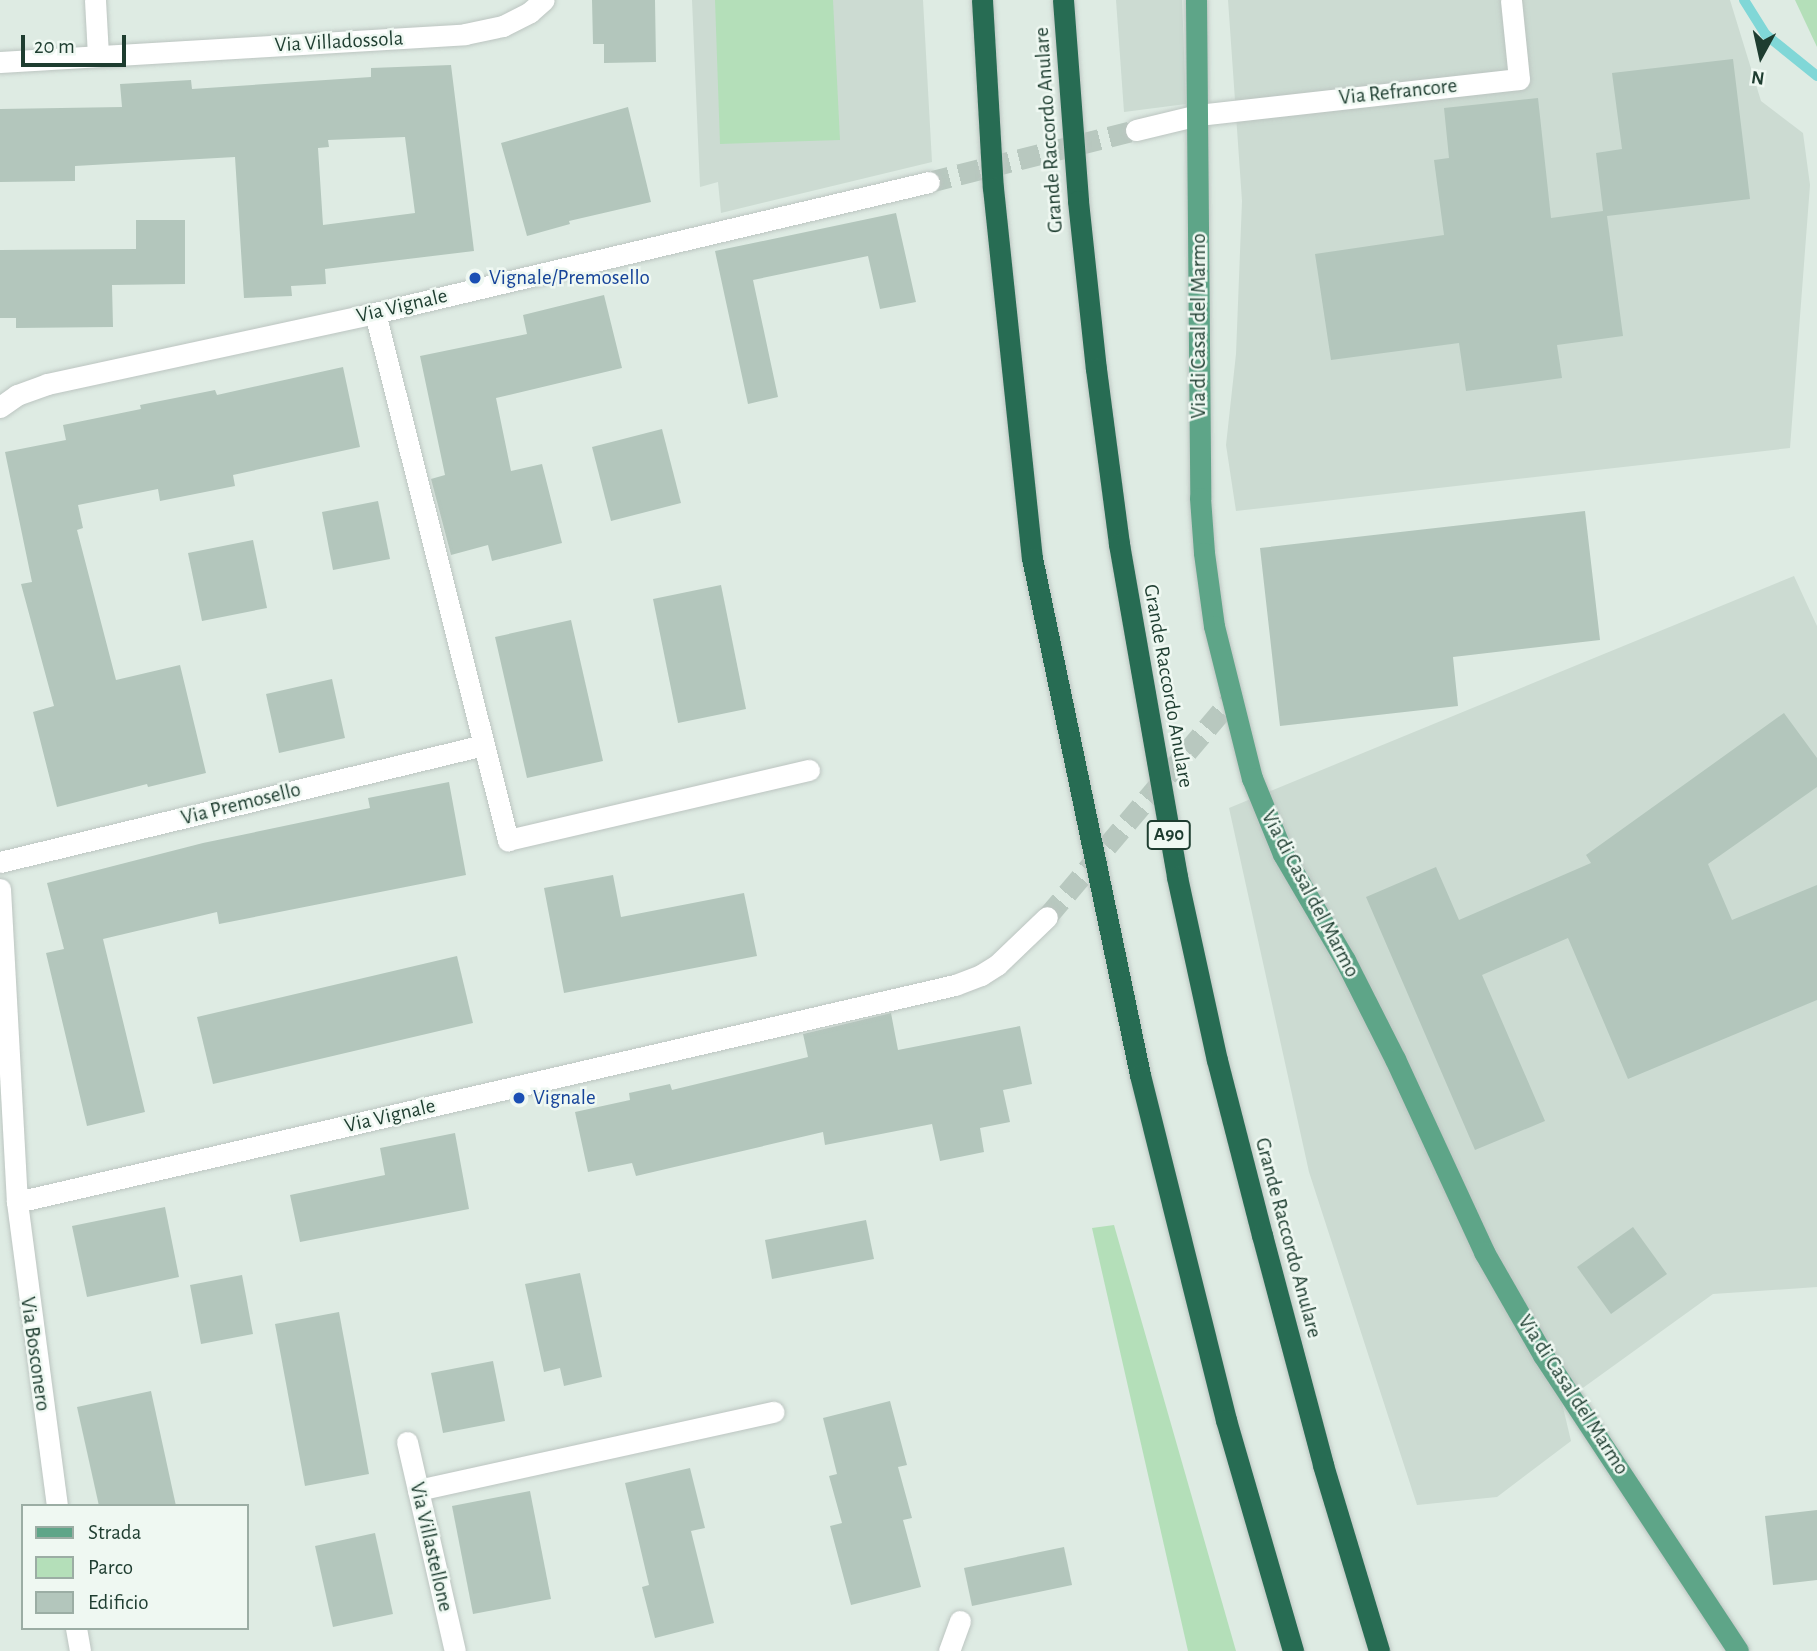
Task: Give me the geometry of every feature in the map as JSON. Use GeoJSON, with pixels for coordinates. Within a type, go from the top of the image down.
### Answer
{"type":"FeatureCollection","features":[{"type":"Feature","properties":{"kind":"highway"},"geometry":{"type":"LineString","coordinates":[[982,0],[993,188],[1032,558],[1140,1075],[1226,1420],[1293,1651]]}},
{"type":"Feature","properties":{"kind":"highway","name":"Grande Raccordo Anulare"},"geometry":{"type":"LineString","coordinates":[[1063,0],[1078,201],[1096,369],[1119,544],[1177,877],[1217,1060],[1265,1248],[1323,1465],[1379,1651]]}},
{"type":"Feature","properties":{"kind":"main road","name":"Via di Casal del Marmo"},"geometry":{"type":"LineString","coordinates":[[1196,0],[1200,498],[1207,593],[1252,778],[1283,854],[1345,960],[1395,1059],[1484,1252],[1544,1355],[1738,1651]]}},
{"type":"Feature","properties":{"kind":"street"},"geometry":{"type":"LineString","coordinates":[[95,0],[98,57]]}},
{"type":"Feature","properties":{"kind":"street","name":"Via Villadossola"},"geometry":{"type":"LineString","coordinates":[[0,62],[465,34],[503,26],[530,12],[544,0]]}},
{"type":"Feature","properties":{"kind":"street","name":"Via Refrancore"},"geometry":{"type":"LineString","coordinates":[[1198,115],[1519,79],[1511,0]]}},
{"type":"Feature","properties":{"kind":"street"},"geometry":{"type":"LineString","coordinates":[[1136,130],[1198,115]]}},
{"type":"Feature","properties":{"kind":"street","name":"Via Vignale"},"geometry":{"type":"LineString","coordinates":[[0,407],[17,395],[47,384],[375,313],[929,182]]}},
{"type":"Feature","properties":{"kind":"street"},"geometry":{"type":"LineString","coordinates":[[375,313],[508,840],[809,770]]}},
{"type":"Feature","properties":{"kind":"street","name":"Via Premosello"},"geometry":{"type":"LineString","coordinates":[[0,862],[483,745]]}},
{"type":"Feature","properties":{"kind":"street"},"geometry":{"type":"LineString","coordinates":[[0,889],[17,1202]]}},
{"type":"Feature","properties":{"kind":"street","name":"Via Vignale"},"geometry":{"type":"LineString","coordinates":[[17,1202],[955,985],[981,975],[997,965],[1047,917]]}},
{"type":"Feature","properties":{"kind":"street","name":"Via Bosconero"},"geometry":{"type":"LineString","coordinates":[[17,1202],[57,1504]]}},
{"type":"Feature","properties":{"kind":"street"},"geometry":{"type":"LineString","coordinates":[[418,1490],[774,1412]]}},
{"type":"Feature","properties":{"kind":"street","name":"Via Villastellone"},"geometry":{"type":"LineString","coordinates":[[407,1442],[455,1651]]}},
{"type":"Feature","properties":{"kind":"street"},"geometry":{"type":"LineString","coordinates":[[949,1651],[960,1621]]}},
{"type":"Feature","properties":{"kind":"street"},"geometry":{"type":"LineString","coordinates":[[76,1630],[80,1651]]}},
{"type":"Feature","properties":{"kind":"shaded area"},"geometry":{"type":"Polygon","coordinates":[[[692,0],[923,0],[932,162],[721,213],[718,182],[700,187],[692,0]]]}},
{"type":"Feature","properties":{"kind":"shaded area"},"geometry":{"type":"Polygon","coordinates":[[[1116,0],[1182,0],[1186,104],[1124,112],[1116,0]]]}},
{"type":"Feature","properties":{"kind":"shaded area"},"geometry":{"type":"Polygon","coordinates":[[[1228,0],[1730,0],[1761,101],[1803,133],[1810,185],[1790,448],[1236,511],[1226,445],[1236,354],[1242,201],[1228,0]]]}},
{"type":"Feature","properties":{"kind":"shaded area"},"geometry":{"type":"Polygon","coordinates":[[[1794,576],[1817,626],[1817,1287],[1713,1294],[1562,1403],[1571,1441],[1497,1497],[1417,1505],[1309,1172],[1229,808],[1794,576]]]}},
{"type":"Feature","properties":{"kind":"green space"},"geometry":{"type":"Polygon","coordinates":[[[715,0],[833,0],[840,140],[720,144],[715,0]]]}},
{"type":"Feature","properties":{"kind":"green space"},"geometry":{"type":"Polygon","coordinates":[[[1795,0],[1817,0],[1817,47],[1795,0]]]}},
{"type":"Feature","properties":{"kind":"green space"},"geometry":{"type":"Polygon","coordinates":[[[1114,1225],[1236,1651],[1188,1651],[1092,1228],[1114,1225]]]}},
{"type":"Feature","properties":{"kind":"building"},"geometry":{"type":"Polygon","coordinates":[[[592,0],[655,0],[656,62],[604,63],[604,44],[593,44],[592,0]]]}},
{"type":"Feature","properties":{"kind":"building"},"geometry":{"type":"Polygon","coordinates":[[[1733,59],[1750,199],[1607,216],[1623,336],[1557,345],[1562,378],[1466,391],[1459,343],[1331,360],[1315,254],[1444,235],[1434,160],[1449,158],[1444,108],[1538,98],[1551,218],[1603,211],[1596,153],[1622,149],[1612,73],[1733,59]]]}},
{"type":"Feature","properties":{"kind":"building"},"geometry":{"type":"Polygon","coordinates":[[[451,65],[474,251],[325,269],[326,284],[291,286],[292,296],[244,298],[235,157],[75,166],[75,181],[0,182],[0,109],[122,107],[120,84],[191,80],[192,89],[371,77],[371,68],[451,65]],[[405,137],[328,140],[329,147],[318,148],[323,225],[415,213],[405,137]]]}},
{"type":"Feature","properties":{"kind":"building"},"geometry":{"type":"Polygon","coordinates":[[[628,107],[651,202],[569,221],[570,224],[527,236],[501,143],[628,107]]]}},
{"type":"Feature","properties":{"kind":"building"},"geometry":{"type":"Polygon","coordinates":[[[896,213],[916,302],[880,309],[868,256],[753,280],[778,397],[748,404],[715,251],[896,213]]]}},
{"type":"Feature","properties":{"kind":"building"},"geometry":{"type":"Polygon","coordinates":[[[136,220],[185,220],[185,284],[112,285],[113,327],[16,328],[16,318],[0,318],[0,250],[136,249],[136,220]]]}},
{"type":"Feature","properties":{"kind":"building"},"geometry":{"type":"Polygon","coordinates":[[[604,295],[622,368],[496,398],[511,471],[542,464],[562,543],[492,561],[488,545],[451,555],[431,479],[445,475],[420,356],[527,334],[523,315],[604,295]]]}},
{"type":"Feature","properties":{"kind":"building"},"geometry":{"type":"Polygon","coordinates":[[[343,367],[360,447],[233,475],[235,486],[160,501],[158,489],[78,505],[83,528],[77,530],[116,680],[180,665],[206,773],[148,787],[147,784],[57,807],[33,712],[54,706],[21,584],[32,582],[5,452],[66,440],[63,425],[141,409],[140,405],[215,390],[217,395],[343,367]]]}},
{"type":"Feature","properties":{"kind":"building"},"geometry":{"type":"Polygon","coordinates":[[[662,429],[681,503],[611,521],[592,447],[662,429]]]}},
{"type":"Feature","properties":{"kind":"building"},"geometry":{"type":"Polygon","coordinates":[[[378,501],[390,559],[333,570],[322,512],[378,501]]]}},
{"type":"Feature","properties":{"kind":"building"},"geometry":{"type":"Polygon","coordinates":[[[1585,511],[1600,640],[1453,657],[1458,706],[1280,726],[1260,548],[1585,511]]]}},
{"type":"Feature","properties":{"kind":"building"},"geometry":{"type":"Polygon","coordinates":[[[253,540],[267,608],[202,621],[188,553],[253,540]]]}},
{"type":"Feature","properties":{"kind":"building"},"geometry":{"type":"Polygon","coordinates":[[[721,585],[746,709],[678,723],[653,599],[721,585]]]}},
{"type":"Feature","properties":{"kind":"building"},"geometry":{"type":"Polygon","coordinates":[[[571,620],[603,761],[527,778],[495,637],[571,620]]]}},
{"type":"Feature","properties":{"kind":"building"},"geometry":{"type":"Polygon","coordinates":[[[332,679],[345,738],[279,753],[266,694],[332,679]]]}},
{"type":"Feature","properties":{"kind":"building"},"geometry":{"type":"Polygon","coordinates":[[[1784,713],[1817,758],[1817,787],[1708,864],[1732,920],[1817,885],[1817,1000],[1628,1079],[1568,938],[1482,975],[1545,1121],[1475,1150],[1366,897],[1436,867],[1459,920],[1591,863],[1586,855],[1784,713]]]}},
{"type":"Feature","properties":{"kind":"building"},"geometry":{"type":"Polygon","coordinates":[[[449,782],[466,875],[219,924],[217,912],[103,939],[145,1112],[87,1126],[46,953],[64,949],[47,883],[203,843],[370,808],[368,798],[449,782]]]}},
{"type":"Feature","properties":{"kind":"building"},"geometry":{"type":"Polygon","coordinates":[[[613,875],[621,917],[744,893],[757,956],[564,993],[544,888],[613,875]]]}},
{"type":"Feature","properties":{"kind":"building"},"geometry":{"type":"Polygon","coordinates":[[[457,956],[473,1023],[213,1084],[197,1017],[457,956]]]}},
{"type":"Feature","properties":{"kind":"building"},"geometry":{"type":"Polygon","coordinates":[[[891,1013],[898,1050],[1020,1026],[1032,1084],[1003,1090],[1010,1122],[980,1128],[984,1152],[940,1161],[932,1124],[825,1145],[823,1132],[636,1176],[632,1163],[588,1172],[575,1112],[630,1100],[629,1093],[670,1084],[672,1090],[808,1057],[803,1034],[891,1013]]]}},
{"type":"Feature","properties":{"kind":"building"},"geometry":{"type":"Polygon","coordinates":[[[455,1133],[469,1209],[300,1242],[290,1195],[385,1175],[380,1148],[455,1133]]]}},
{"type":"Feature","properties":{"kind":"building"},"geometry":{"type":"Polygon","coordinates":[[[165,1207],[179,1277],[87,1297],[72,1226],[165,1207]]]}},
{"type":"Feature","properties":{"kind":"building"},"geometry":{"type":"Polygon","coordinates":[[[866,1220],[874,1259],[772,1279],[765,1240],[866,1220]]]}},
{"type":"Feature","properties":{"kind":"building"},"geometry":{"type":"Polygon","coordinates":[[[1633,1227],[1667,1274],[1611,1314],[1577,1267],[1633,1227]]]}},
{"type":"Feature","properties":{"kind":"building"},"geometry":{"type":"Polygon","coordinates":[[[580,1273],[602,1377],[564,1386],[560,1368],[544,1372],[525,1284],[580,1273]]]}},
{"type":"Feature","properties":{"kind":"building"},"geometry":{"type":"Polygon","coordinates":[[[242,1275],[253,1334],[201,1344],[190,1285],[242,1275]]]}},
{"type":"Feature","properties":{"kind":"building"},"geometry":{"type":"Polygon","coordinates":[[[339,1312],[369,1474],[305,1486],[275,1324],[339,1312]]]}},
{"type":"Feature","properties":{"kind":"building"},"geometry":{"type":"Polygon","coordinates":[[[493,1361],[505,1421],[443,1433],[431,1373],[493,1361]]]}},
{"type":"Feature","properties":{"kind":"building"},"geometry":{"type":"Polygon","coordinates":[[[151,1391],[176,1504],[99,1504],[77,1407],[151,1391]]]}},
{"type":"Feature","properties":{"kind":"building"},"geometry":{"type":"Polygon","coordinates":[[[890,1401],[907,1465],[898,1467],[912,1518],[903,1520],[921,1587],[851,1605],[830,1526],[842,1523],[829,1476],[837,1474],[823,1418],[890,1401]]]}},
{"type":"Feature","properties":{"kind":"building"},"geometry":{"type":"Polygon","coordinates":[[[690,1468],[705,1528],[691,1531],[714,1623],[655,1638],[642,1587],[649,1585],[625,1483],[690,1468]]]}},
{"type":"Feature","properties":{"kind":"building"},"geometry":{"type":"Polygon","coordinates":[[[530,1491],[551,1599],[473,1614],[452,1506],[530,1491]]]}},
{"type":"Feature","properties":{"kind":"building"},"geometry":{"type":"Polygon","coordinates":[[[1817,1510],[1817,1580],[1773,1585],[1765,1516],[1817,1510]]]}},
{"type":"Feature","properties":{"kind":"building"},"geometry":{"type":"Polygon","coordinates":[[[375,1533],[393,1614],[333,1627],[315,1546],[375,1533]]]}},
{"type":"Feature","properties":{"kind":"building"},"geometry":{"type":"Polygon","coordinates":[[[1064,1547],[1072,1585],[972,1606],[964,1568],[1064,1547]]]}},
{"type":"Feature","properties":{"kind":"waterway"},"geometry":{"type":"LineString","coordinates":[[1744,0],[1765,34],[1817,76]]}},
{"type":"Feature","properties":{"kind":"tunnel"},"geometry":{"type":"LineString","coordinates":[[929,182],[1136,130]]}},
{"type":"Feature","properties":{"kind":"tunnel"},"geometry":{"type":"LineString","coordinates":[[1047,917],[1231,700]]}},
{"type":"Feature","properties":{"kind":"place","name":"Vignale/Premosello"},"geometry":{"type":"Point","coordinates":[475,278]}},
{"type":"Feature","properties":{"kind":"place","name":"Vignale"},"geometry":{"type":"Point","coordinates":[519,1098]}}]}
